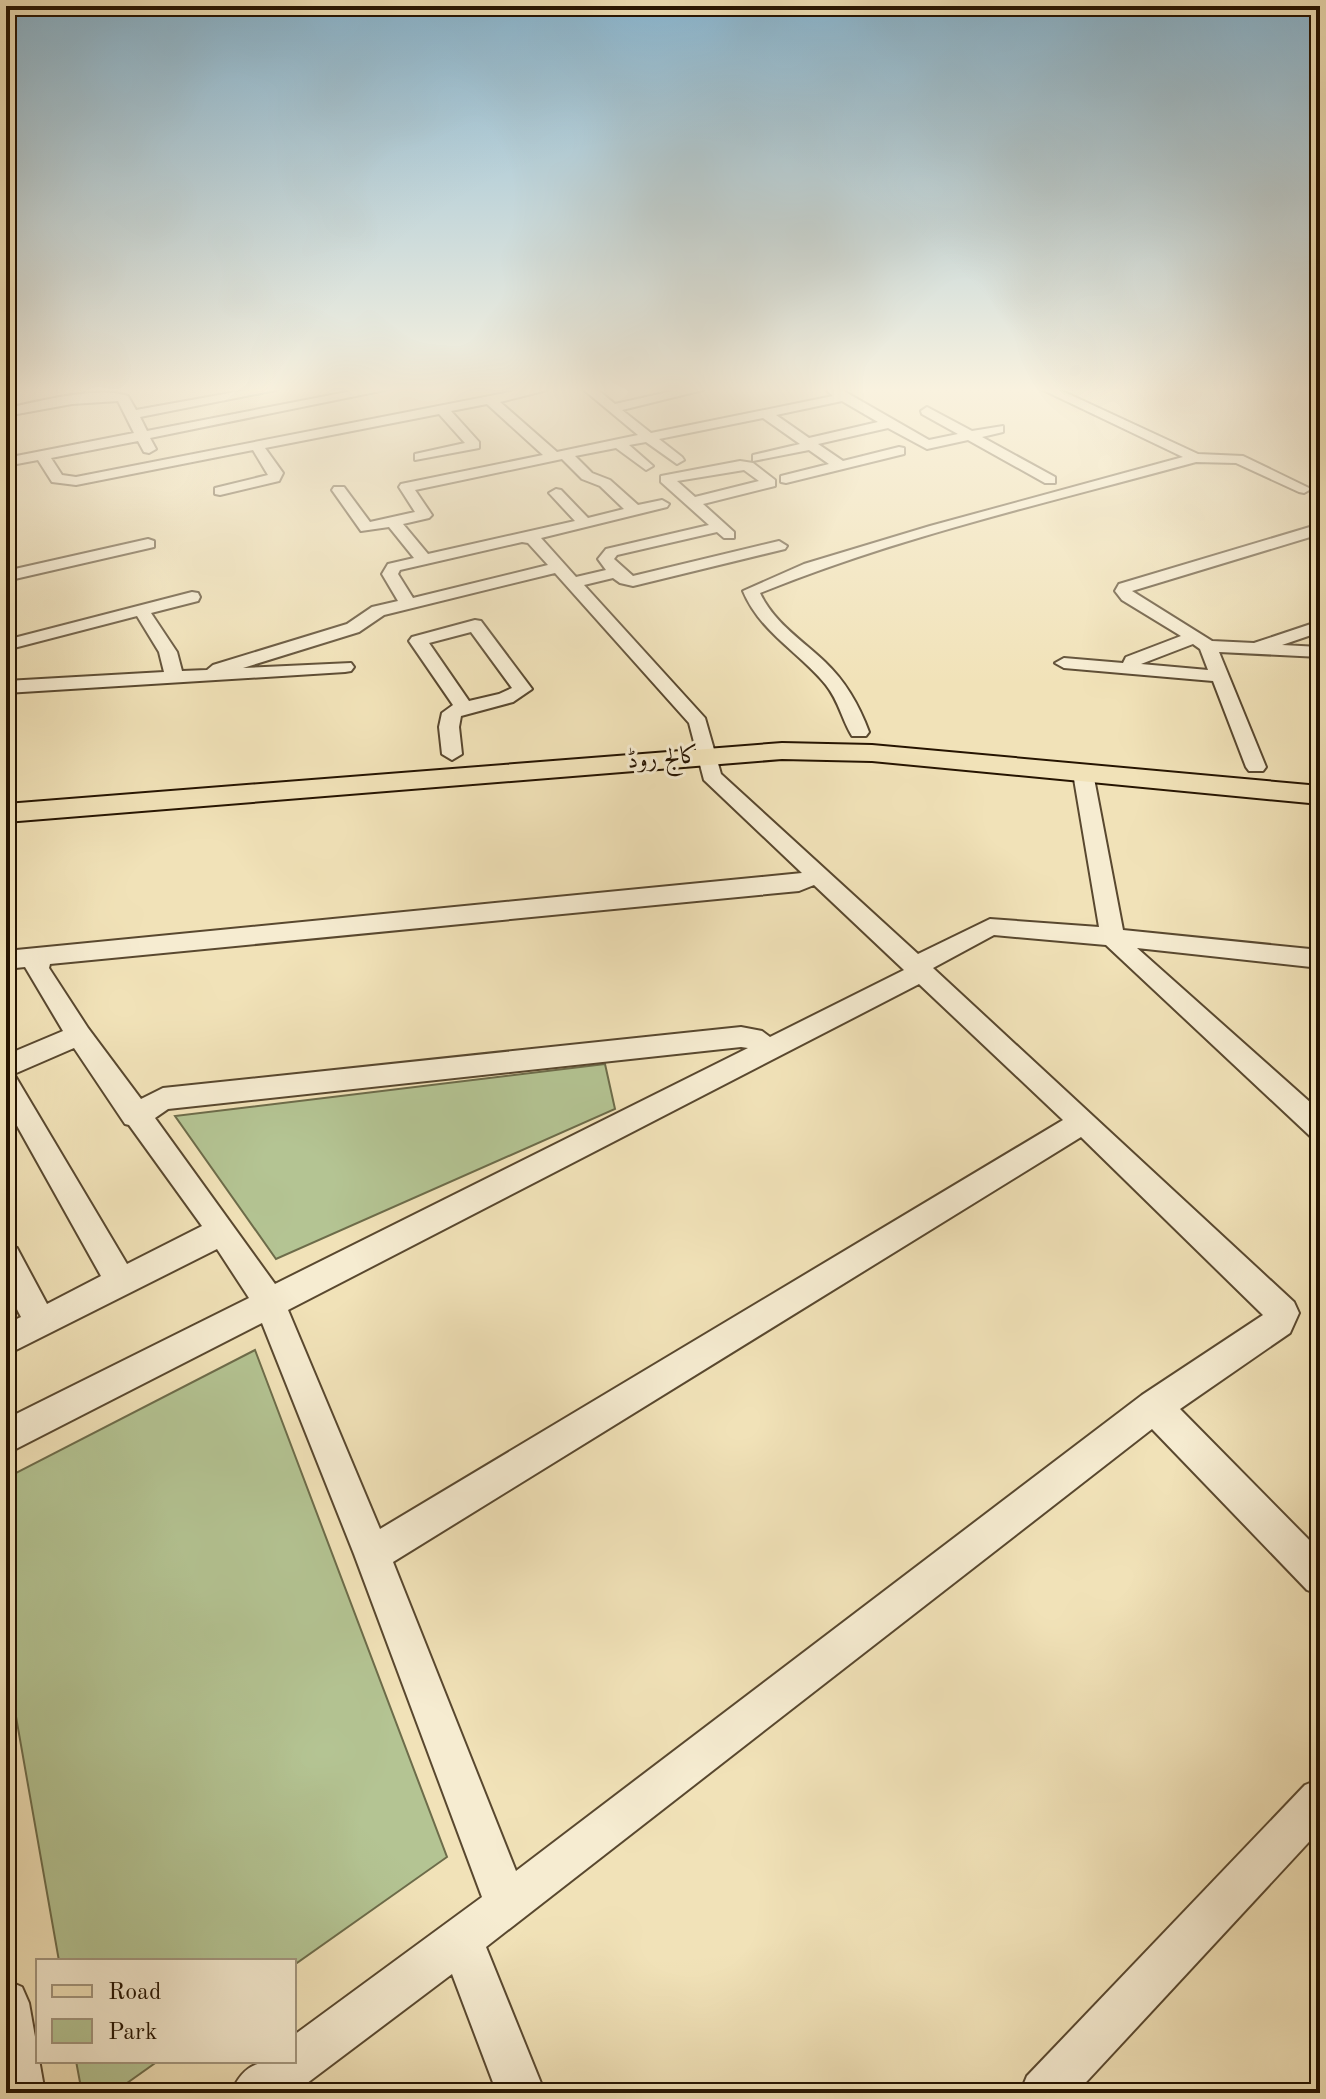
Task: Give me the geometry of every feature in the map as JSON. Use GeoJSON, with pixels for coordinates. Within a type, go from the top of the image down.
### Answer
{"type":"FeatureCollection","features":[{"type":"Feature","properties":{"kind":"main road","name":"کالج روڈ"},"geometry":{"type":"LineString","coordinates":[[6,813],[859,732],[1320,795]]}},
{"type":"Feature","properties":{"kind":"main road","name":"کالج روڈ"},"geometry":{"type":"LineString","coordinates":[[6,792],[452,754],[704,745],[850,751],[1083,773],[1115,765],[1256,767],[1320,772]]}},
{"type":"Feature","properties":{"kind":"street"},"geometry":{"type":"LineString","coordinates":[[220,491],[233,488]]}},
{"type":"Feature","properties":{"kind":"street"},"geometry":{"type":"LineString","coordinates":[[339,490],[366,528],[424,515],[407,488]]}},
{"type":"Feature","properties":{"kind":"street"},"geometry":{"type":"LineString","coordinates":[[610,488],[635,511]]}},
{"type":"Feature","properties":{"kind":"street"},"geometry":{"type":"LineString","coordinates":[[676,488],[750,553]]}},
{"type":"Feature","properties":{"kind":"street"},"geometry":{"type":"LineString","coordinates":[[692,502],[754,488]]}},
{"type":"Feature","properties":{"kind":"street"},"geometry":{"type":"LineString","coordinates":[[859,732],[853,714],[830,678],[755,604],[751,591],[810,567],[1086,488]]}},
{"type":"Feature","properties":{"kind":"street"},"geometry":{"type":"LineString","coordinates":[[556,493],[585,523]]}},
{"type":"Feature","properties":{"kind":"street"},"geometry":{"type":"LineString","coordinates":[[408,603],[389,572],[394,567],[662,504]]}},
{"type":"Feature","properties":{"kind":"street"},"geometry":{"type":"LineString","coordinates":[[393,521],[424,560]]}},
{"type":"Feature","properties":{"kind":"street"},"geometry":{"type":"LineString","coordinates":[[721,527],[612,552],[606,559],[616,572],[633,581],[779,546]]}},
{"type":"Feature","properties":{"kind":"street"},"geometry":{"type":"LineString","coordinates":[[1256,767],[1219,676],[1201,641],[1123,591],[1320,529]]}},
{"type":"Feature","properties":{"kind":"street"},"geometry":{"type":"LineString","coordinates":[[296,2062],[507,1905],[1154,1407],[1279,1322],[1283,1313],[711,776],[698,722],[528,537]]}},
{"type":"Feature","properties":{"kind":"street"},"geometry":{"type":"LineString","coordinates":[[6,576],[148,544]]}},
{"type":"Feature","properties":{"kind":"street"},"geometry":{"type":"LineString","coordinates":[[212,675],[219,669],[353,628],[378,611],[558,568]]}},
{"type":"Feature","properties":{"kind":"street"},"geometry":{"type":"LineString","coordinates":[[572,583],[616,572]]}},
{"type":"Feature","properties":{"kind":"street"},"geometry":{"type":"LineString","coordinates":[[6,645],[192,597]]}},
{"type":"Feature","properties":{"kind":"street"},"geometry":{"type":"LineString","coordinates":[[141,610],[168,652],[174,677]]}},
{"type":"Feature","properties":{"kind":"street"},"geometry":{"type":"LineString","coordinates":[[452,754],[450,717],[464,707],[472,708],[512,697],[523,689],[475,625],[418,641],[464,707]]}},
{"type":"Feature","properties":{"kind":"street"},"geometry":{"type":"LineString","coordinates":[[1255,648],[1320,626]]}},
{"type":"Feature","properties":{"kind":"street"},"geometry":{"type":"LineString","coordinates":[[1133,668],[1132,661],[1201,641],[1320,652]]}},
{"type":"Feature","properties":{"kind":"street"},"geometry":{"type":"LineString","coordinates":[[1064,663],[1219,676]]}},
{"type":"Feature","properties":{"kind":"street"},"geometry":{"type":"LineString","coordinates":[[6,687],[345,667]]}},
{"type":"Feature","properties":{"kind":"street"},"geometry":{"type":"LineString","coordinates":[[1083,773],[1112,935],[1124,952],[1320,1128]]}},
{"type":"Feature","properties":{"kind":"street"},"geometry":{"type":"LineString","coordinates":[[6,960],[799,883],[817,875]]}},
{"type":"Feature","properties":{"kind":"street"},"geometry":{"type":"LineString","coordinates":[[6,1437],[766,1049],[919,969],[990,927],[1112,935],[1320,959]]}},
{"type":"Feature","properties":{"kind":"street"},"geometry":{"type":"LineString","coordinates":[[40,957],[37,969],[79,1035],[135,1116],[222,1231],[269,1302],[372,1554],[507,1905]]}},
{"type":"Feature","properties":{"kind":"street"},"geometry":{"type":"LineString","coordinates":[[6,1066],[79,1035]]}},
{"type":"Feature","properties":{"kind":"street"},"geometry":{"type":"LineString","coordinates":[[135,1116],[163,1099],[741,1037],[753,1038],[766,1049]]}},
{"type":"Feature","properties":{"kind":"street"},"geometry":{"type":"LineString","coordinates":[[6,1082],[121,1282]]}},
{"type":"Feature","properties":{"kind":"street"},"geometry":{"type":"LineString","coordinates":[[372,1554],[1083,1122]]}},
{"type":"Feature","properties":{"kind":"street"},"geometry":{"type":"LineString","coordinates":[[6,1340],[222,1231]]}},
{"type":"Feature","properties":{"kind":"street"},"geometry":{"type":"LineString","coordinates":[[6,1258],[41,1323]]}},
{"type":"Feature","properties":{"kind":"street"},"geometry":{"type":"LineString","coordinates":[[1154,1407],[1320,1577]]}},
{"type":"Feature","properties":{"kind":"street"},"geometry":{"type":"LineString","coordinates":[[1044,2093],[1320,1800]]}},
{"type":"Feature","properties":{"kind":"street"},"geometry":{"type":"LineString","coordinates":[[461,1939],[521,2093]]}},
{"type":"Feature","properties":{"kind":"street"},"geometry":{"type":"LineString","coordinates":[[6,2003],[21,2093]]}},
{"type":"Feature","properties":{"kind":"street"},"geometry":{"type":"LineString","coordinates":[[255,2093],[295,2063]]}},
{"type":"Feature","properties":{"kind":"green space"},"geometry":{"type":"Polygon","coordinates":[[[605,1064],[615,1109],[276,1259],[175,1116],[605,1064]]]}},
{"type":"Feature","properties":{"kind":"green space"},"geometry":{"type":"Polygon","coordinates":[[[255,1350],[447,1857],[296,1964],[296,1959],[59,1959],[6,1660],[6,1478],[255,1350]]]}},
{"type":"Feature","properties":{"kind":"green space"},"geometry":{"type":"Polygon","coordinates":[[[76,2063],[155,2063],[113,2093],[82,2093],[76,2063]]]}}]}
